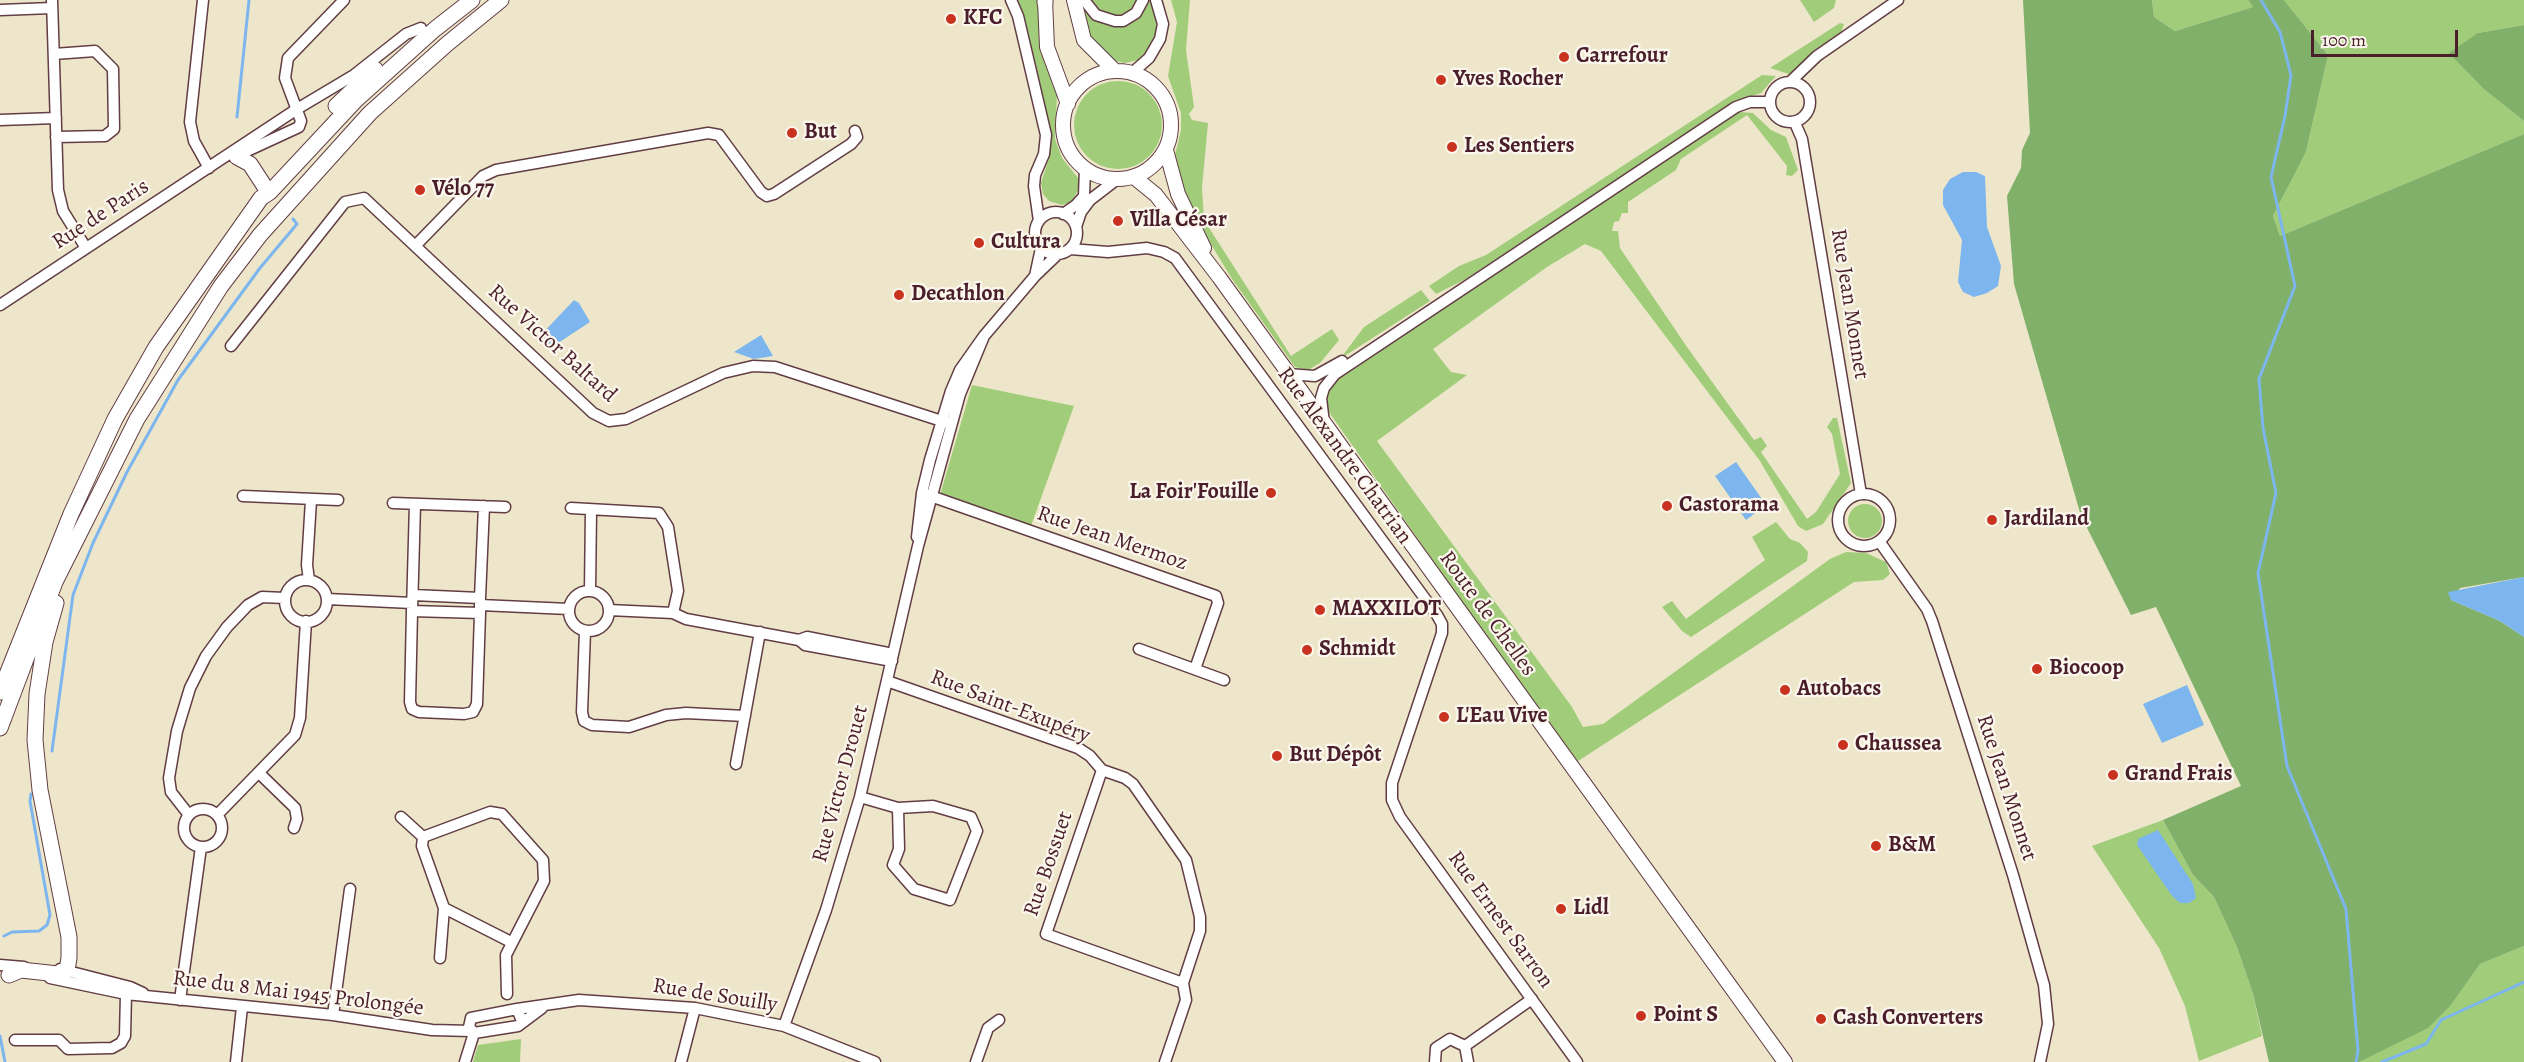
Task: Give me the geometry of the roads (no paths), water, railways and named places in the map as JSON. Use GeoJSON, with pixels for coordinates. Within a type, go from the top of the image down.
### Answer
{"type":"FeatureCollection","features":[{"type":"Feature","properties":{"kind":"highway"},"geometry":{"type":"LineString","coordinates":[[0,692],[71,514],[115,419],[156,347],[263,193],[352,89],[421,28],[457,0]]}},
{"type":"Feature","properties":{"kind":"highway"},"geometry":{"type":"LineString","coordinates":[[263,193],[270,192],[363,93],[435,29],[472,0]]}},
{"type":"Feature","properties":{"kind":"highway"},"geometry":{"type":"LineString","coordinates":[[0,728],[55,582],[137,418],[198,321],[260,235],[370,113],[447,44],[501,0]]}},
{"type":"Feature","properties":{"kind":"highway"},"geometry":{"type":"LineString","coordinates":[[231,158],[249,164],[263,193]]}},
{"type":"Feature","properties":{"kind":"highway"},"geometry":{"type":"LineString","coordinates":[[3,971],[21,970],[58,974],[67,970],[69,937],[40,790],[35,740],[37,694],[45,642],[57,602],[55,582]]}},
{"type":"Feature","properties":{"kind":"main road"},"geometry":{"type":"LineString","coordinates":[[1074,0],[1084,40],[1115,71]]}},
{"type":"Feature","properties":{"kind":"main road"},"geometry":{"type":"LineString","coordinates":[[1045,1],[1047,47],[1068,104]]}},
{"type":"Feature","properties":{"kind":"main road"},"geometry":{"type":"LineString","coordinates":[[1115,71],[1132,73],[1156,87],[1167,102],[1172,121],[1166,150],[1153,167],[1134,177],[1116,180],[1105,178],[1084,168],[1070,153],[1065,139],[1064,118],[1068,104],[1083,83],[1098,75],[1115,71]]}},
{"type":"Feature","properties":{"kind":"main road","name":"Route de Chelles"},"geometry":{"type":"LineString","coordinates":[[1166,150],[1178,194],[1219,277]]}},
{"type":"Feature","properties":{"kind":"main road","name":"Route de Chelles"},"geometry":{"type":"LineString","coordinates":[[1134,177],[1156,195],[1219,277],[1324,426],[1785,1062]]}},
{"type":"Feature","properties":{"kind":"street"},"geometry":{"type":"LineString","coordinates":[[202,0],[190,122],[195,141],[209,168]]}},
{"type":"Feature","properties":{"kind":"street"},"geometry":{"type":"LineString","coordinates":[[231,158],[299,127],[301,121],[285,78],[288,58],[344,0]]}},
{"type":"Feature","properties":{"kind":"street","name":"Rue Victor Drouet"},"geometry":{"type":"LineString","coordinates":[[1011,0],[1018,16],[1046,135],[1044,154],[1035,175],[1039,221],[1035,235],[1041,248],[1035,276]]}},
{"type":"Feature","properties":{"kind":"street"},"geometry":{"type":"LineString","coordinates":[[1084,0],[1096,15],[1123,21],[1136,13],[1143,0]]}},
{"type":"Feature","properties":{"kind":"street"},"geometry":{"type":"LineString","coordinates":[[1132,73],[1149,58],[1160,39],[1163,24],[1156,0]]}},
{"type":"Feature","properties":{"kind":"street"},"geometry":{"type":"LineString","coordinates":[[1770,102],[1778,86],[1790,82],[1809,64],[1898,0]]}},
{"type":"Feature","properties":{"kind":"street"},"geometry":{"type":"LineString","coordinates":[[0,10],[52,4],[58,190],[63,212],[86,248]]}},
{"type":"Feature","properties":{"kind":"street","name":"Rue de Paris"},"geometry":{"type":"LineString","coordinates":[[0,305],[209,168],[231,158],[297,109],[354,75],[406,34],[421,28]]}},
{"type":"Feature","properties":{"kind":"street"},"geometry":{"type":"LineString","coordinates":[[54,54],[94,51],[113,69],[114,129],[105,136],[56,137]]}},
{"type":"Feature","properties":{"kind":"street"},"geometry":{"type":"LineString","coordinates":[[1770,102],[1777,118],[1795,123],[1801,120],[1810,110],[1810,96],[1807,90],[1809,64]]}},
{"type":"Feature","properties":{"kind":"street"},"geometry":{"type":"LineString","coordinates":[[1790,82],[1807,90]]}},
{"type":"Feature","properties":{"kind":"street"},"geometry":{"type":"LineString","coordinates":[[1287,374],[1315,376],[1330,368],[1495,265],[1736,107],[1750,102],[1770,102]]}},
{"type":"Feature","properties":{"kind":"street"},"geometry":{"type":"LineString","coordinates":[[0,120],[56,118]]}},
{"type":"Feature","properties":{"kind":"street","name":"Rue Jean Monnet"},"geometry":{"type":"LineString","coordinates":[[1795,123],[1802,139],[1861,494]]}},
{"type":"Feature","properties":{"kind":"street"},"geometry":{"type":"LineString","coordinates":[[416,245],[483,176],[496,170],[708,133],[719,135],[760,192],[767,196],[774,195],[851,144],[857,137],[855,131]]}},
{"type":"Feature","properties":{"kind":"street"},"geometry":{"type":"LineString","coordinates":[[1039,221],[1076,206],[1084,196],[1084,168]]}},
{"type":"Feature","properties":{"kind":"street"},"geometry":{"type":"LineString","coordinates":[[1070,249],[1081,212],[1090,200],[1116,180]]}},
{"type":"Feature","properties":{"kind":"street"},"geometry":{"type":"LineString","coordinates":[[1036,196],[1059,213],[1095,251]]}},
{"type":"Feature","properties":{"kind":"street","name":"Rue Victor Baltard"},"geometry":{"type":"LineString","coordinates":[[231,346],[345,202],[364,198],[593,412],[609,421],[626,419],[723,373],[753,366],[775,367],[946,422]]}},
{"type":"Feature","properties":{"kind":"street"},"geometry":{"type":"LineString","coordinates":[[1041,248],[1058,254]]}},
{"type":"Feature","properties":{"kind":"street","name":"Rue Alexandre Chatrian"},"geometry":{"type":"LineString","coordinates":[[1070,249],[1095,251],[1148,248],[1164,252],[1175,258],[1437,615],[1442,624],[1442,633],[1392,783],[1392,800]]}},
{"type":"Feature","properties":{"kind":"street","name":"Rue Victor Drouet"},"geometry":{"type":"LineString","coordinates":[[784,1026],[826,910],[860,796],[918,546],[927,495],[946,422],[984,336],[1035,276],[1058,254],[1070,249]]}},
{"type":"Feature","properties":{"kind":"street"},"geometry":{"type":"LineString","coordinates":[[1324,426],[1322,398],[1327,381],[1495,265]]}},
{"type":"Feature","properties":{"kind":"street"},"geometry":{"type":"LineString","coordinates":[[1861,494],[1876,497],[1887,508],[1890,522],[1879,541],[1859,546],[1847,540],[1840,531],[1838,516],[1845,501],[1861,494]]}},
{"type":"Feature","properties":{"kind":"street","name":"Rue Jean Mermoz"},"geometry":{"type":"LineString","coordinates":[[927,495],[1216,596],[1218,603],[1195,669]]}},
{"type":"Feature","properties":{"kind":"street"},"geometry":{"type":"LineString","coordinates":[[243,496],[338,500]]}},
{"type":"Feature","properties":{"kind":"street"},"geometry":{"type":"LineString","coordinates":[[309,580],[307,565],[311,500]]}},
{"type":"Feature","properties":{"kind":"street"},"geometry":{"type":"LineString","coordinates":[[393,503],[505,507]]}},
{"type":"Feature","properties":{"kind":"street"},"geometry":{"type":"LineString","coordinates":[[415,504],[410,702],[412,709],[419,712],[464,714],[473,712],[477,704],[484,506]]}},
{"type":"Feature","properties":{"kind":"street"},"geometry":{"type":"LineString","coordinates":[[571,508],[659,513],[668,527],[678,591],[673,613]]}},
{"type":"Feature","properties":{"kind":"street"},"geometry":{"type":"LineString","coordinates":[[590,591],[591,510]]}},
{"type":"Feature","properties":{"kind":"street","name":"Rue Jean Monnet"},"geometry":{"type":"LineString","coordinates":[[1879,541],[1927,609],[1932,621],[2013,876],[2044,985],[2048,1024],[2040,1062]]}},
{"type":"Feature","properties":{"kind":"street"},"geometry":{"type":"LineString","coordinates":[[309,580],[321,586],[327,599],[319,617],[306,621],[299,620],[288,612],[285,598],[291,586],[296,582],[309,580]]}},
{"type":"Feature","properties":{"kind":"street"},"geometry":{"type":"LineString","coordinates":[[590,591],[605,599],[609,610],[602,626],[585,631],[575,625],[569,609],[578,594],[590,591]]}},
{"type":"Feature","properties":{"kind":"street"},"geometry":{"type":"LineString","coordinates":[[189,815],[171,792],[169,778],[177,731],[190,688],[207,656],[227,627],[248,605],[262,597],[285,598]]}},
{"type":"Feature","properties":{"kind":"street"},"geometry":{"type":"LineString","coordinates":[[327,599],[569,609]]}},
{"type":"Feature","properties":{"kind":"street"},"geometry":{"type":"LineString","coordinates":[[412,603],[480,605]]}},
{"type":"Feature","properties":{"kind":"street"},"geometry":{"type":"LineString","coordinates":[[609,610],[673,613],[686,619],[799,640],[807,637],[893,657]]}},
{"type":"Feature","properties":{"kind":"street"},"geometry":{"type":"LineString","coordinates":[[217,815],[295,735],[300,718],[306,621]]}},
{"type":"Feature","properties":{"kind":"street"},"geometry":{"type":"LineString","coordinates":[[585,631],[582,712],[584,721],[592,725],[629,727],[666,715],[686,713],[745,716]]}},
{"type":"Feature","properties":{"kind":"street"},"geometry":{"type":"LineString","coordinates":[[736,764],[760,632]]}},
{"type":"Feature","properties":{"kind":"street"},"geometry":{"type":"LineString","coordinates":[[1139,649],[1224,680]]}},
{"type":"Feature","properties":{"kind":"street","name":"Rue Saint-Exupéry"},"geometry":{"type":"LineString","coordinates":[[887,681],[1078,748],[1090,756],[1102,770],[1125,778],[1133,784],[1189,866],[1200,917],[1200,931],[1183,983],[1186,1000],[1165,1062]]}},
{"type":"Feature","properties":{"kind":"street","name":"Rue Bossuet"},"geometry":{"type":"LineString","coordinates":[[1102,770],[1046,934],[1183,983]]}},
{"type":"Feature","properties":{"kind":"street"},"geometry":{"type":"LineString","coordinates":[[259,773],[295,808],[297,819],[294,828]]}},
{"type":"Feature","properties":{"kind":"street"},"geometry":{"type":"LineString","coordinates":[[860,796],[898,808],[933,806],[971,818],[976,831],[950,900],[914,889],[893,865],[898,849],[898,808]]}},
{"type":"Feature","properties":{"kind":"street","name":"Rue Ernest Sarron"},"geometry":{"type":"LineString","coordinates":[[1392,800],[1400,817],[1577,1062]]}},
{"type":"Feature","properties":{"kind":"street"},"geometry":{"type":"LineString","coordinates":[[206,809],[217,815],[222,827],[218,839],[208,847],[201,848],[186,838],[184,826],[189,815],[206,809]]}},
{"type":"Feature","properties":{"kind":"street"},"geometry":{"type":"LineString","coordinates":[[423,837],[490,812],[502,814],[543,860],[544,881],[506,955],[508,996],[512,1010],[522,1021]]}},
{"type":"Feature","properties":{"kind":"street"},"geometry":{"type":"LineString","coordinates":[[401,817],[423,837]]}},
{"type":"Feature","properties":{"kind":"street"},"geometry":{"type":"LineString","coordinates":[[423,837],[422,846],[444,908],[440,958]]}},
{"type":"Feature","properties":{"kind":"street"},"geometry":{"type":"LineString","coordinates":[[180,1000],[201,848]]}},
{"type":"Feature","properties":{"kind":"street"},"geometry":{"type":"LineString","coordinates":[[333,1015],[350,889]]}},
{"type":"Feature","properties":{"kind":"street"},"geometry":{"type":"LineString","coordinates":[[444,908],[511,942]]}},
{"type":"Feature","properties":{"kind":"street","name":"Rue du 8 Mai 1945 Prolongée"},"geometry":{"type":"LineString","coordinates":[[67,970],[90,979],[130,987],[146,995]]}},
{"type":"Feature","properties":{"kind":"street","name":"Rue du 8 Mai 1945 Prolongée"},"geometry":{"type":"LineString","coordinates":[[3,971],[62,979],[87,988],[126,994],[473,1032],[518,1026],[544,1006]]}},
{"type":"Feature","properties":{"kind":"street"},"geometry":{"type":"LineString","coordinates":[[68,1049],[112,1048],[121,1044],[125,1036],[126,994]]}},
{"type":"Feature","properties":{"kind":"street"},"geometry":{"type":"LineString","coordinates":[[1465,1046],[1532,999]]}},
{"type":"Feature","properties":{"kind":"street","name":"Rue de Souilly"},"geometry":{"type":"LineString","coordinates":[[445,1030],[471,1018],[579,1000],[695,1008],[784,1026],[875,1062]]}},
{"type":"Feature","properties":{"kind":"street"},"geometry":{"type":"LineString","coordinates":[[236,1062],[242,1007]]}},
{"type":"Feature","properties":{"kind":"street"},"geometry":{"type":"LineString","coordinates":[[681,1062],[695,1008]]}},
{"type":"Feature","properties":{"kind":"street"},"geometry":{"type":"LineString","coordinates":[[465,1062],[473,1032],[469,1027],[471,1018]]}},
{"type":"Feature","properties":{"kind":"street"},"geometry":{"type":"LineString","coordinates":[[976,1062],[988,1028],[999,1020]]}},
{"type":"Feature","properties":{"kind":"street"},"geometry":{"type":"LineString","coordinates":[[15,1040],[59,1040],[68,1049],[68,1062]]}},
{"type":"Feature","properties":{"kind":"street"},"geometry":{"type":"LineString","coordinates":[[1435,1062],[1436,1048],[1444,1040],[1456,1040],[1465,1046],[1468,1062]]}},
{"type":"Feature","properties":{"kind":"water"},"geometry":{"type":"Polygon","coordinates":[[[1963,172],[1976,172],[1985,176],[1987,227],[2001,266],[1998,286],[1974,297],[1963,292],[1958,282],[1962,240],[1943,205],[1943,190],[1950,179],[1963,172]]]}},
{"type":"Feature","properties":{"kind":"water"},"geometry":{"type":"Polygon","coordinates":[[[574,300],[579,303],[590,322],[549,349],[538,338],[574,300]]]}},
{"type":"Feature","properties":{"kind":"water"},"geometry":{"type":"Polygon","coordinates":[[[761,335],[773,356],[754,359],[734,352],[761,335]]]}},
{"type":"Feature","properties":{"kind":"water"},"geometry":{"type":"Polygon","coordinates":[[[1736,462],[1766,505],[1746,520],[1715,476],[1736,462]]]}},
{"type":"Feature","properties":{"kind":"water"},"geometry":{"type":"Polygon","coordinates":[[[2524,577],[2524,637],[2500,621],[2451,600],[2448,592],[2524,577]]]}},
{"type":"Feature","properties":{"kind":"water"},"geometry":{"type":"Polygon","coordinates":[[[2187,685],[2204,725],[2162,743],[2143,704],[2187,685]]]}},
{"type":"Feature","properties":{"kind":"water"},"geometry":{"type":"Polygon","coordinates":[[[2158,830],[2193,884],[2196,898],[2189,903],[2180,903],[2172,896],[2137,845],[2138,839],[2158,830]]]}},
{"type":"Feature","properties":{"kind":"waterway"},"geometry":{"type":"LineString","coordinates":[[237,117],[249,0]]}},
{"type":"Feature","properties":{"kind":"waterway"},"geometry":{"type":"LineString","coordinates":[[2261,0],[2280,32],[2291,75],[2285,116],[2271,177],[2295,286],[2259,379],[2263,428],[2276,493],[2258,573],[2287,766],[2346,909],[2358,1051],[2356,1062]]}},
{"type":"Feature","properties":{"kind":"waterway"},"geometry":{"type":"LineString","coordinates":[[52,751],[73,595],[93,543],[127,472],[178,380],[260,268],[297,224],[293,219]]}},
{"type":"Feature","properties":{"kind":"waterway"},"geometry":{"type":"LineString","coordinates":[[4,936],[12,932],[39,931],[47,925],[50,915],[30,801],[31,794]]}},
{"type":"Feature","properties":{"kind":"waterway"},"geometry":{"type":"LineString","coordinates":[[2382,1062],[2426,1044],[2441,1020],[2524,982]]}},
{"type":"Feature","properties":{"kind":"waterway"},"geometry":{"type":"LineString","coordinates":[[0,1036],[5,1062]]}},
{"type":"Feature","properties":{"kind":"place","name":"KFC"},"geometry":{"type":"Point","coordinates":[951,19]}},
{"type":"Feature","properties":{"kind":"place","name":"Carrefour"},"geometry":{"type":"Point","coordinates":[1564,57]}},
{"type":"Feature","properties":{"kind":"place","name":"Yves Rocher"},"geometry":{"type":"Point","coordinates":[1441,80]}},
{"type":"Feature","properties":{"kind":"place","name":"But"},"geometry":{"type":"Point","coordinates":[792,133]}},
{"type":"Feature","properties":{"kind":"place","name":"Les Sentiers"},"geometry":{"type":"Point","coordinates":[1452,147]}},
{"type":"Feature","properties":{"kind":"place","name":"Vélo 77"},"geometry":{"type":"Point","coordinates":[420,190]}},
{"type":"Feature","properties":{"kind":"place","name":"Villa César"},"geometry":{"type":"Point","coordinates":[1118,221]}},
{"type":"Feature","properties":{"kind":"place","name":"Cultura"},"geometry":{"type":"Point","coordinates":[979,243]}},
{"type":"Feature","properties":{"kind":"place","name":"Decathlon"},"geometry":{"type":"Point","coordinates":[899,295]}},
{"type":"Feature","properties":{"kind":"place","name":"La Foir'Fouille"},"geometry":{"type":"Point","coordinates":[1271,493]}},
{"type":"Feature","properties":{"kind":"place","name":"Castorama"},"geometry":{"type":"Point","coordinates":[1667,506]}},
{"type":"Feature","properties":{"kind":"place","name":"Jardiland"},"geometry":{"type":"Point","coordinates":[1992,520]}},
{"type":"Feature","properties":{"kind":"place","name":"MAXXILOT"},"geometry":{"type":"Point","coordinates":[1320,610]}},
{"type":"Feature","properties":{"kind":"place","name":"Schmidt"},"geometry":{"type":"Point","coordinates":[1307,650]}},
{"type":"Feature","properties":{"kind":"place","name":"Biocoop"},"geometry":{"type":"Point","coordinates":[2037,669]}},
{"type":"Feature","properties":{"kind":"place","name":"Autobacs"},"geometry":{"type":"Point","coordinates":[1785,690]}},
{"type":"Feature","properties":{"kind":"place","name":"L'Eau Vive"},"geometry":{"type":"Point","coordinates":[1444,717]}},
{"type":"Feature","properties":{"kind":"place","name":"Chaussea"},"geometry":{"type":"Point","coordinates":[1843,745]}},
{"type":"Feature","properties":{"kind":"place","name":"But Dépôt"},"geometry":{"type":"Point","coordinates":[1277,756]}},
{"type":"Feature","properties":{"kind":"place","name":"Grand Frais"},"geometry":{"type":"Point","coordinates":[2113,775]}},
{"type":"Feature","properties":{"kind":"place","name":"B&M"},"geometry":{"type":"Point","coordinates":[1876,846]}},
{"type":"Feature","properties":{"kind":"place","name":"Lidl"},"geometry":{"type":"Point","coordinates":[1561,909]}},
{"type":"Feature","properties":{"kind":"place","name":"Point S"},"geometry":{"type":"Point","coordinates":[1641,1016]}},
{"type":"Feature","properties":{"kind":"place","name":"Cash Converters"},"geometry":{"type":"Point","coordinates":[1821,1019]}}]}
